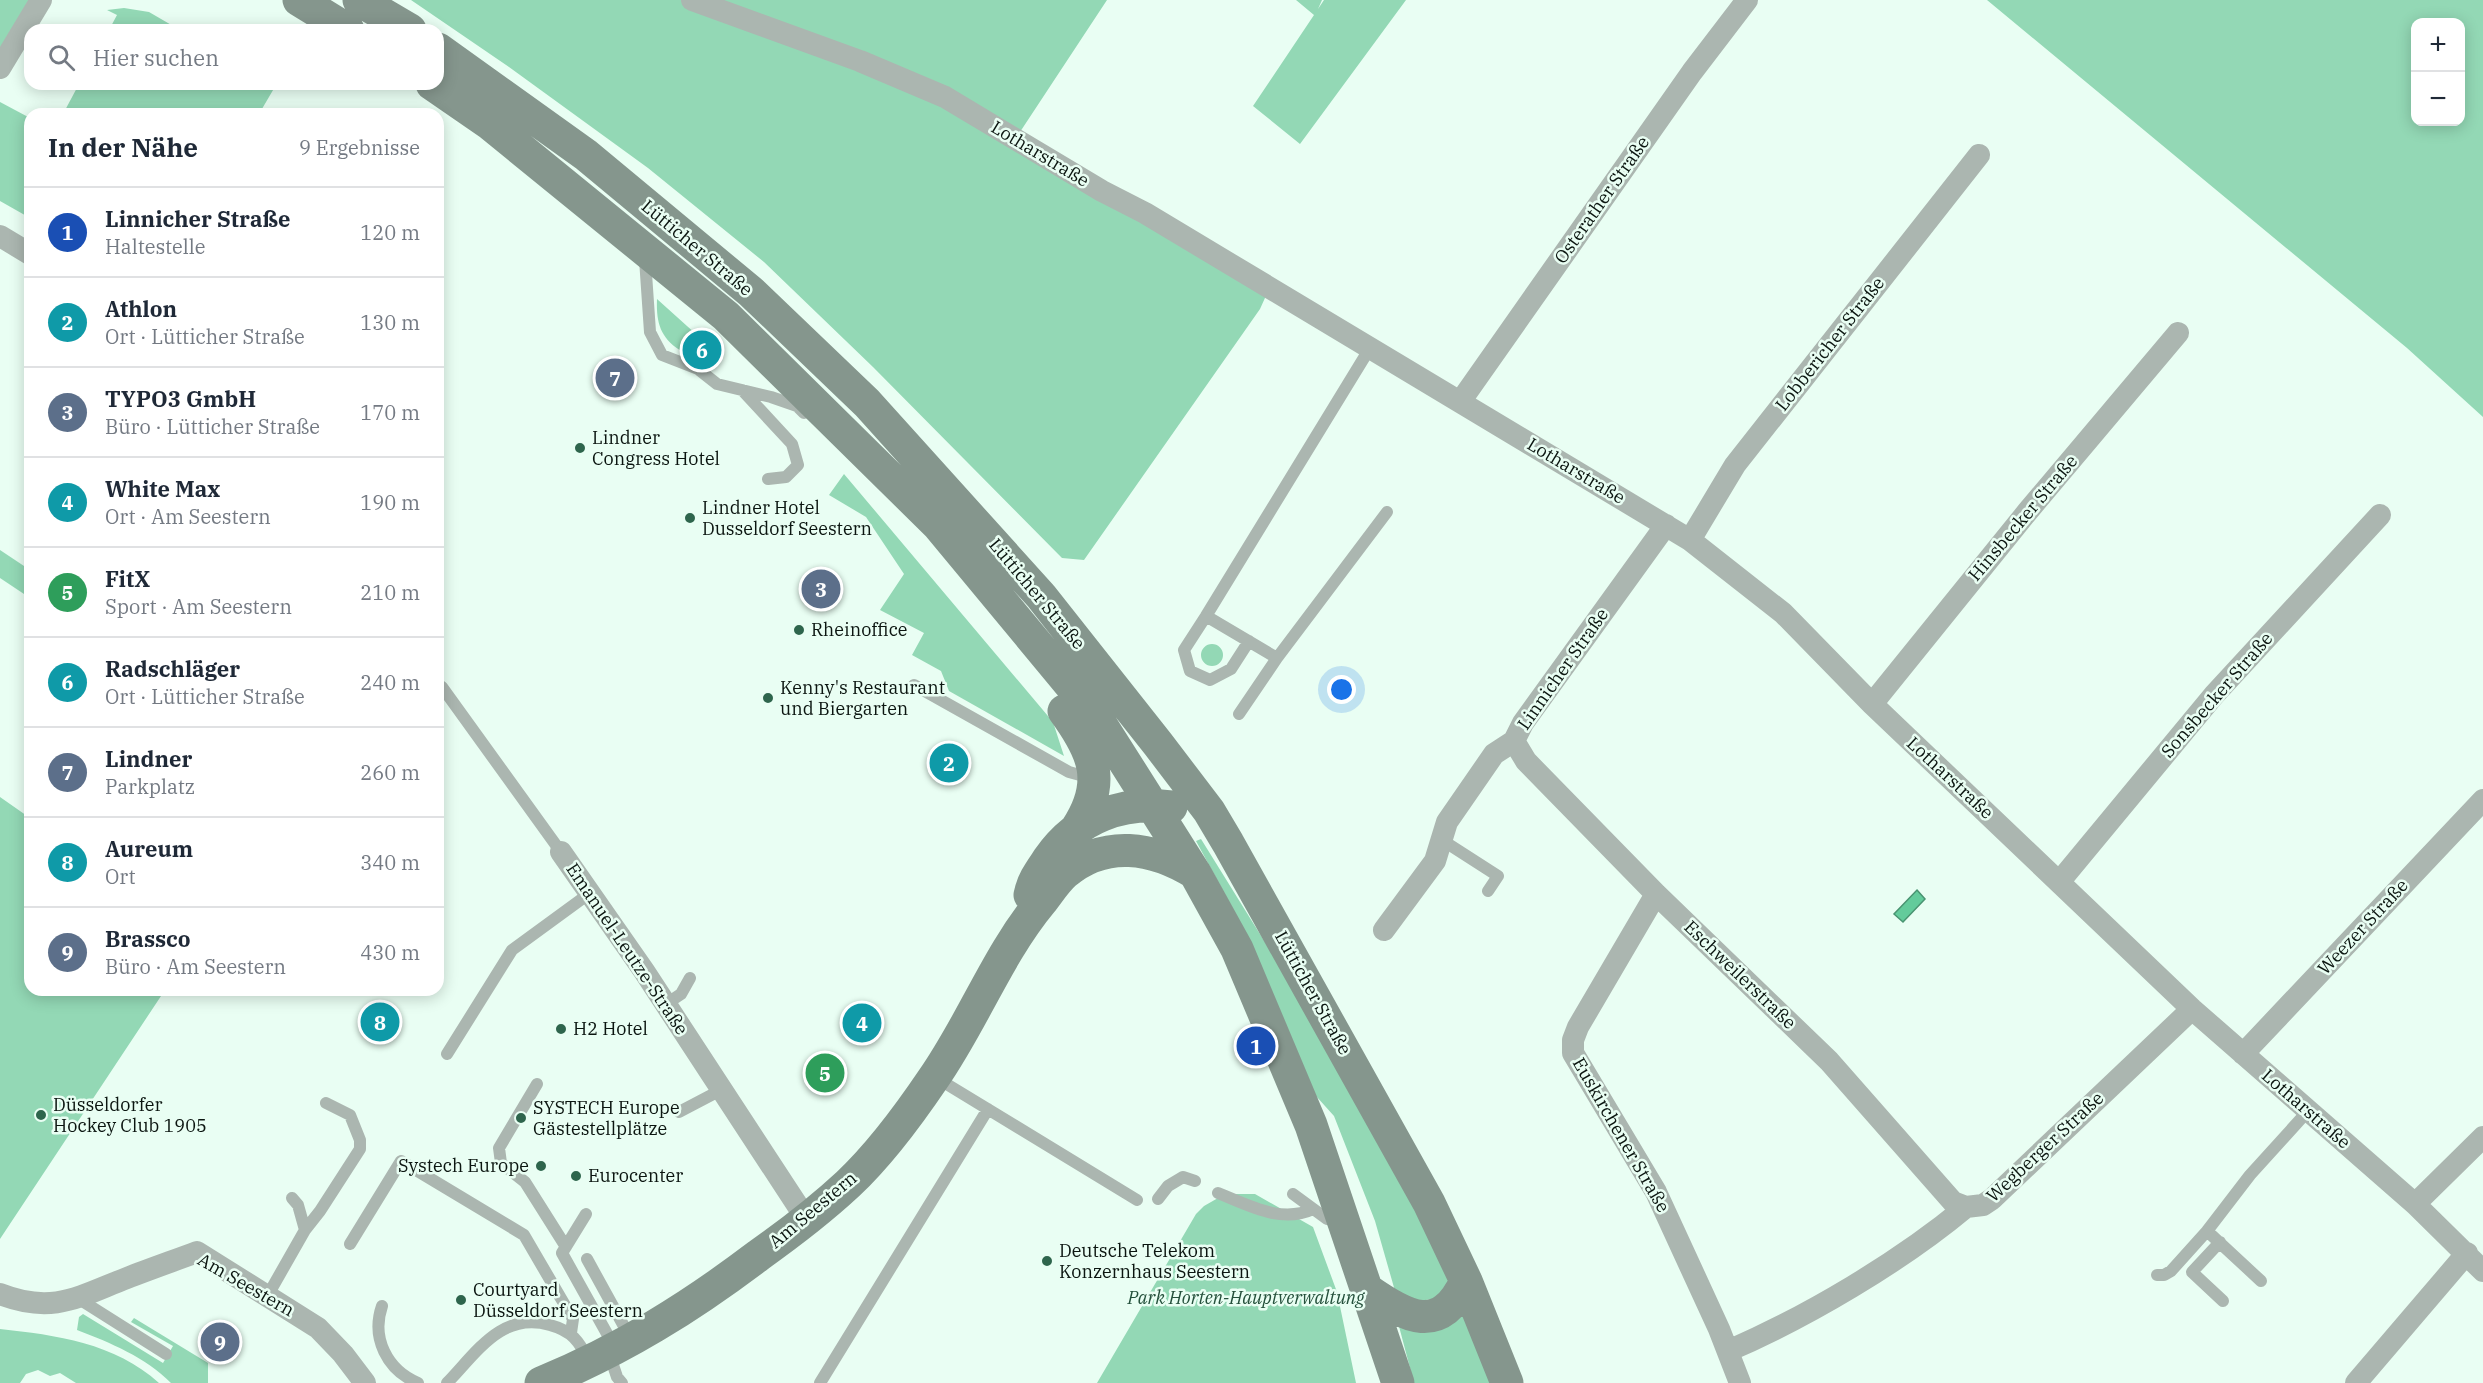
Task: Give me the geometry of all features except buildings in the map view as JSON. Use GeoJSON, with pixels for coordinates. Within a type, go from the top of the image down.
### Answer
{"type":"FeatureCollection","features":[{"type":"Feature","properties":{"kind":"main road"},"geometry":{"type":"LineString","coordinates":[[299,0],[338,24]]}},
{"type":"Feature","properties":{"kind":"main road"},"geometry":{"type":"LineString","coordinates":[[359,0],[400,24]]}},
{"type":"Feature","properties":{"kind":"main road","name":"Lütticher Straße"},"geometry":{"type":"LineString","coordinates":[[444,52],[586,155],[751,292],[867,403],[1041,596],[1158,744],[1209,812],[1228,843],[1428,1203],[1466,1281],[1507,1383]]}},
{"type":"Feature","properties":{"kind":"main road","name":"Lütticher Straße"},"geometry":{"type":"LineString","coordinates":[[441,90],[490,124],[726,316],[824,424],[892,478],[938,525],[1093,712],[1195,873],[1237,949],[1311,1125],[1398,1383]]}},
{"type":"Feature","properties":{"kind":"main road"},"geometry":{"type":"LineString","coordinates":[[892,478],[908,517],[1005,632],[1076,727],[1094,764],[1095,779],[1089,807],[1077,828]]}},
{"type":"Feature","properties":{"kind":"main road"},"geometry":{"type":"LineString","coordinates":[[1024,923],[1033,884],[1058,845],[1077,828],[1099,815],[1121,807],[1171,806],[1184,812],[1195,821],[1206,838],[1228,843]]}},
{"type":"Feature","properties":{"kind":"main road"},"geometry":{"type":"LineString","coordinates":[[1024,923],[1064,874],[1083,861],[1111,851],[1136,849],[1155,853],[1195,873]]}},
{"type":"Feature","properties":{"kind":"main road","name":"Am Seestern"},"geometry":{"type":"LineString","coordinates":[[541,1383],[611,1351],[695,1303],[807,1220],[850,1183],[898,1129],[935,1077],[1024,923]]}},
{"type":"Feature","properties":{"kind":"main road"},"geometry":{"type":"LineString","coordinates":[[1375,1383],[1366,1342],[1366,1289],[1406,1312],[1432,1317],[1451,1307],[1466,1281]]}},
{"type":"Feature","properties":{"kind":"street"},"geometry":{"type":"LineString","coordinates":[[27,24],[41,0]]}},
{"type":"Feature","properties":{"kind":"street","name":"Lotharstraße"},"geometry":{"type":"LineString","coordinates":[[692,0],[861,61],[945,97],[1689,540],[1783,613],[1872,704],[2192,1009],[2415,1204],[2483,1271]]}},
{"type":"Feature","properties":{"kind":"street","name":"Osterather Straße"},"geometry":{"type":"LineString","coordinates":[[1460,402],[1685,82],[1747,0]]}},
{"type":"Feature","properties":{"kind":"street"},"geometry":{"type":"LineString","coordinates":[[0,68],[24,28]]}},
{"type":"Feature","properties":{"kind":"street","name":"Lobbericher Straße"},"geometry":{"type":"LineString","coordinates":[[1689,540],[1735,465],[1979,155]]}},
{"type":"Feature","properties":{"kind":"street"},"geometry":{"type":"LineString","coordinates":[[0,236],[24,250]]}},
{"type":"Feature","properties":{"kind":"street","name":"Hinsbecker Straße"},"geometry":{"type":"LineString","coordinates":[[1872,704],[2028,511],[2178,333]]}},
{"type":"Feature","properties":{"kind":"street","name":"Sonsbecker Straße"},"geometry":{"type":"LineString","coordinates":[[2060,881],[2214,696],[2380,515]]}},
{"type":"Feature","properties":{"kind":"street","name":"Linnicher Straße"},"geometry":{"type":"LineString","coordinates":[[1384,930],[1435,861],[1447,822],[1494,754],[1514,741],[1522,723],[1666,525]]}},
{"type":"Feature","properties":{"kind":"street","name":"Eschweilerstraße"},"geometry":{"type":"LineString","coordinates":[[1514,741],[1526,761],[1656,894],[1829,1061],[1953,1202],[1966,1207]]}},
{"type":"Feature","properties":{"kind":"street","name":"Weezer Straße"},"geometry":{"type":"LineString","coordinates":[[2243,1053],[2483,800]]}},
{"type":"Feature","properties":{"kind":"street","name":"Emanuel-Leutze-Straße"},"geometry":{"type":"LineString","coordinates":[[561,852],[666,1005],[807,1220]]}},
{"type":"Feature","properties":{"kind":"street","name":"Euskirchener Straße"},"geometry":{"type":"LineString","coordinates":[[1656,894],[1578,1028],[1573,1040],[1573,1053],[1656,1192],[1728,1351],[1740,1383]]}},
{"type":"Feature","properties":{"kind":"street","name":"Wegberger Straße"},"geometry":{"type":"LineString","coordinates":[[1728,1351],[1823,1302],[1882,1266],[1966,1207],[1983,1205],[1992,1199],[2192,1009]]}},
{"type":"Feature","properties":{"kind":"street"},"geometry":{"type":"LineString","coordinates":[[2415,1204],[2483,1137]]}},
{"type":"Feature","properties":{"kind":"street","name":"Am Seestern"},"geometry":{"type":"LineString","coordinates":[[0,1294],[24,1302],[40,1303],[79,1299],[196,1252],[318,1328],[343,1354],[365,1383]]}},
{"type":"Feature","properties":{"kind":"street"},"geometry":{"type":"LineString","coordinates":[[2356,1383],[2467,1253]]}},
{"type":"Feature","properties":{"kind":"lane"},"geometry":{"type":"LineString","coordinates":[[645,249],[650,332],[662,355],[698,369],[717,384],[797,406],[824,424]]}},
{"type":"Feature","properties":{"kind":"lane"},"geometry":{"type":"LineString","coordinates":[[1249,641],[1231,669],[1210,680],[1190,671],[1185,650],[1370,348]]}},
{"type":"Feature","properties":{"kind":"lane"},"geometry":{"type":"LineString","coordinates":[[742,390],[792,444],[798,465],[786,477],[768,479]]}},
{"type":"Feature","properties":{"kind":"lane"},"geometry":{"type":"LineString","coordinates":[[1239,714],[1277,658],[1387,512]]}},
{"type":"Feature","properties":{"kind":"lane"},"geometry":{"type":"LineString","coordinates":[[1206,616],[1277,658]]}},
{"type":"Feature","properties":{"kind":"lane"},"geometry":{"type":"LineString","coordinates":[[914,685],[1070,772],[1095,779]]}},
{"type":"Feature","properties":{"kind":"lane","name":"Emanuel-Leutze-Straße"},"geometry":{"type":"LineString","coordinates":[[444,692],[561,852]]}},
{"type":"Feature","properties":{"kind":"lane"},"geometry":{"type":"LineString","coordinates":[[1442,840],[1498,876],[1488,891]]}},
{"type":"Feature","properties":{"kind":"lane"},"geometry":{"type":"LineString","coordinates":[[447,1054],[512,950],[590,893]]}},
{"type":"Feature","properties":{"kind":"lane"},"geometry":{"type":"LineString","coordinates":[[666,1005],[681,994],[690,978]]}},
{"type":"Feature","properties":{"kind":"lane"},"geometry":{"type":"LineString","coordinates":[[935,1077],[1137,1200]]}},
{"type":"Feature","properties":{"kind":"lane"},"geometry":{"type":"LineString","coordinates":[[537,1084],[499,1148],[501,1163],[525,1182],[566,1246]]}},
{"type":"Feature","properties":{"kind":"lane"},"geometry":{"type":"LineString","coordinates":[[679,1112],[721,1090]]}},
{"type":"Feature","properties":{"kind":"lane"},"geometry":{"type":"LineString","coordinates":[[268,1295],[305,1230],[360,1149],[360,1140],[350,1115],[326,1103]]}},
{"type":"Feature","properties":{"kind":"lane"},"geometry":{"type":"LineString","coordinates":[[820,1383],[832,1355],[988,1109]]}},
{"type":"Feature","properties":{"kind":"lane"},"geometry":{"type":"LineString","coordinates":[[2157,1275],[2164,1275],[2171,1270],[2207,1231],[2250,1175],[2308,1111]]}},
{"type":"Feature","properties":{"kind":"lane"},"geometry":{"type":"LineString","coordinates":[[350,1244],[401,1161],[524,1235],[573,1318],[571,1333]]}},
{"type":"Feature","properties":{"kind":"lane"},"geometry":{"type":"LineString","coordinates":[[1158,1199],[1168,1186],[1184,1177],[1195,1181]]}},
{"type":"Feature","properties":{"kind":"lane"},"geometry":{"type":"LineString","coordinates":[[1218,1193],[1269,1213],[1300,1215],[1313,1209]]}},
{"type":"Feature","properties":{"kind":"lane"},"geometry":{"type":"LineString","coordinates":[[1293,1194],[1331,1221],[1344,1223]]}},
{"type":"Feature","properties":{"kind":"lane"},"geometry":{"type":"LineString","coordinates":[[292,1197],[298,1205],[305,1230]]}},
{"type":"Feature","properties":{"kind":"lane"},"geometry":{"type":"LineString","coordinates":[[586,1214],[562,1253],[611,1351]]}},
{"type":"Feature","properties":{"kind":"lane"},"geometry":{"type":"LineString","coordinates":[[2207,1231],[2261,1281]]}},
{"type":"Feature","properties":{"kind":"lane"},"geometry":{"type":"LineString","coordinates":[[2220,1242],[2192,1272],[2223,1301]]}},
{"type":"Feature","properties":{"kind":"lane"},"geometry":{"type":"LineString","coordinates":[[587,1259],[617,1377],[622,1383]]}},
{"type":"Feature","properties":{"kind":"lane"},"geometry":{"type":"LineString","coordinates":[[79,1299],[166,1354]]}},
{"type":"Feature","properties":{"kind":"lane"},"geometry":{"type":"LineString","coordinates":[[382,1306],[377,1322],[383,1350],[388,1360],[408,1379],[418,1383]]}},
{"type":"Feature","properties":{"kind":"lane"},"geometry":{"type":"LineString","coordinates":[[447,1383],[506,1326],[516,1322],[538,1321],[571,1333],[579,1341],[611,1351]]}},
{"type":"Feature","properties":{"kind":"green space"},"geometry":{"type":"Polygon","coordinates":[[[0,0],[29,0],[0,48],[0,0]]]}},
{"type":"Feature","properties":{"kind":"green space"},"geometry":{"type":"Polygon","coordinates":[[[411,0],[681,0],[963,112],[1269,289],[1260,309],[1084,560],[1062,558],[873,367],[764,262],[648,168],[509,67],[411,0]]]}},
{"type":"Feature","properties":{"kind":"green space"},"geometry":{"type":"Polygon","coordinates":[[[717,0],[1107,0],[1020,132],[717,0]]]}},
{"type":"Feature","properties":{"kind":"green space"},"geometry":{"type":"Polygon","coordinates":[[[1296,0],[1322,0],[1318,9],[1324,0],[1406,0],[1300,144],[1253,106],[1314,15],[1296,0]]]}},
{"type":"Feature","properties":{"kind":"green space"},"geometry":{"type":"Polygon","coordinates":[[[1987,0],[2483,0],[2483,417],[2407,348],[1987,0]]]}},
{"type":"Feature","properties":{"kind":"green space"},"geometry":{"type":"Polygon","coordinates":[[[124,8],[149,12],[170,24],[112,24],[117,15],[107,10],[124,8]]]}},
{"type":"Feature","properties":{"kind":"green space"},"geometry":{"type":"Polygon","coordinates":[[[76,90],[273,90],[263,108],[66,108],[76,90]]]}},
{"type":"Feature","properties":{"kind":"green space"},"geometry":{"type":"Polygon","coordinates":[[[0,102],[24,115],[24,215],[0,201],[0,102]]]}},
{"type":"Feature","properties":{"kind":"green space"},"geometry":{"type":"Polygon","coordinates":[[[657,299],[707,344],[711,360],[700,359],[683,352],[670,342],[661,330],[657,299]]]}},
{"type":"Feature","properties":{"kind":"green space"},"geometry":{"type":"Polygon","coordinates":[[[844,474],[1053,722],[1064,756],[949,691],[941,671],[912,655],[924,633],[880,610],[904,574],[866,517],[829,495],[844,474]]]}},
{"type":"Feature","properties":{"kind":"green space"},"geometry":{"type":"Polygon","coordinates":[[[0,550],[24,566],[24,594],[0,578],[0,550]]]}},
{"type":"Feature","properties":{"kind":"green space"},"geometry":{"type":"Polygon","coordinates":[[[1212,644],[1220,647],[1223,655],[1220,663],[1212,666],[1204,663],[1201,655],[1204,647],[1212,644]]]}},
{"type":"Feature","properties":{"kind":"green space","name":"Düsseldorfer Hockey Club 1905"},"geometry":{"type":"Polygon","coordinates":[[[0,797],[24,814],[24,996],[161,996],[0,1239],[0,797]]]}},
{"type":"Feature","properties":{"kind":"green space"},"geometry":{"type":"Polygon","coordinates":[[[1201,839],[1341,1065],[1455,1288],[1447,1297],[1411,1302],[1395,1291],[1375,1221],[1334,1116],[1316,1096],[1252,944],[1196,841],[1201,839]]]}},
{"type":"Feature","properties":{"kind":"green space","name":"Park Horten-Hauptverwaltung"},"geometry":{"type":"Polygon","coordinates":[[[1225,1194],[1255,1194],[1313,1227],[1337,1292],[1356,1383],[1097,1383],[1196,1214],[1204,1206],[1225,1194]]]}},
{"type":"Feature","properties":{"kind":"green space"},"geometry":{"type":"Polygon","coordinates":[[[1462,1307],[1494,1383],[1414,1383],[1396,1315],[1462,1307]]]}},
{"type":"Feature","properties":{"kind":"green space"},"geometry":{"type":"Polygon","coordinates":[[[83,1314],[163,1363],[173,1346],[131,1322],[134,1318],[208,1363],[208,1383],[171,1383],[139,1358],[77,1330],[79,1317],[83,1314]]]}},
{"type":"Feature","properties":{"kind":"green space"},"geometry":{"type":"Polygon","coordinates":[[[0,1329],[42,1334],[84,1343],[142,1369],[159,1383],[76,1383],[60,1373],[50,1376],[38,1370],[26,1374],[20,1383],[0,1383],[0,1329]]]}},
{"type":"Feature","properties":{"kind":"shaded area"},"geometry":{"type":"Polygon","coordinates":[[[1917,890],[1925,899],[1903,922],[1894,914],[1917,890]]]}},
{"type":"Feature","properties":{"kind":"place","name":"Radschläger"},"geometry":{"type":"Point","coordinates":[702,350]}},
{"type":"Feature","properties":{"kind":"place","name":"Lindner"},"geometry":{"type":"Point","coordinates":[615,378]}},
{"type":"Feature","properties":{"kind":"place","name":"Lindner Congress Hotel"},"geometry":{"type":"Point","coordinates":[580,448]}},
{"type":"Feature","properties":{"kind":"place","name":"Lindner Hotel Dusseldorf Seestern"},"geometry":{"type":"Point","coordinates":[690,518]}},
{"type":"Feature","properties":{"kind":"place","name":"TYPO3 GmbH"},"geometry":{"type":"Point","coordinates":[821,589]}},
{"type":"Feature","properties":{"kind":"place","name":"Rheinoffice"},"geometry":{"type":"Point","coordinates":[799,630]}},
{"type":"Feature","properties":{"kind":"place","name":"Kenny's Restaurant und Biergarten"},"geometry":{"type":"Point","coordinates":[768,698]}},
{"type":"Feature","properties":{"kind":"place","name":"Athlon"},"geometry":{"type":"Point","coordinates":[949,763]}},
{"type":"Feature","properties":{"kind":"place","name":"Aureum"},"geometry":{"type":"Point","coordinates":[380,1022]}},
{"type":"Feature","properties":{"kind":"place","name":"White Max"},"geometry":{"type":"Point","coordinates":[862,1023]}},
{"type":"Feature","properties":{"kind":"place","name":"H2 Hotel"},"geometry":{"type":"Point","coordinates":[561,1029]}},
{"type":"Feature","properties":{"kind":"place","name":"Linnicher Straße"},"geometry":{"type":"Point","coordinates":[1256,1046]}},
{"type":"Feature","properties":{"kind":"place","name":"FitX"},"geometry":{"type":"Point","coordinates":[825,1073]}},
{"type":"Feature","properties":{"kind":"place","name":"Düsseldorfer Hockey Club 1905"},"geometry":{"type":"Point","coordinates":[41,1115]}},
{"type":"Feature","properties":{"kind":"place","name":"SYSTECH Europe Gästestellplätze"},"geometry":{"type":"Point","coordinates":[521,1118]}},
{"type":"Feature","properties":{"kind":"place","name":"Systech Europe"},"geometry":{"type":"Point","coordinates":[541,1166]}},
{"type":"Feature","properties":{"kind":"place","name":"Eurocenter"},"geometry":{"type":"Point","coordinates":[576,1176]}},
{"type":"Feature","properties":{"kind":"place","name":"Deutsche Telekom Konzernhaus Seestern"},"geometry":{"type":"Point","coordinates":[1047,1261]}},
{"type":"Feature","properties":{"kind":"place","name":"Courtyard Düsseldorf Seestern"},"geometry":{"type":"Point","coordinates":[461,1300]}},
{"type":"Feature","properties":{"kind":"place","name":"Brassco"},"geometry":{"type":"Point","coordinates":[220,1342]}}]}
